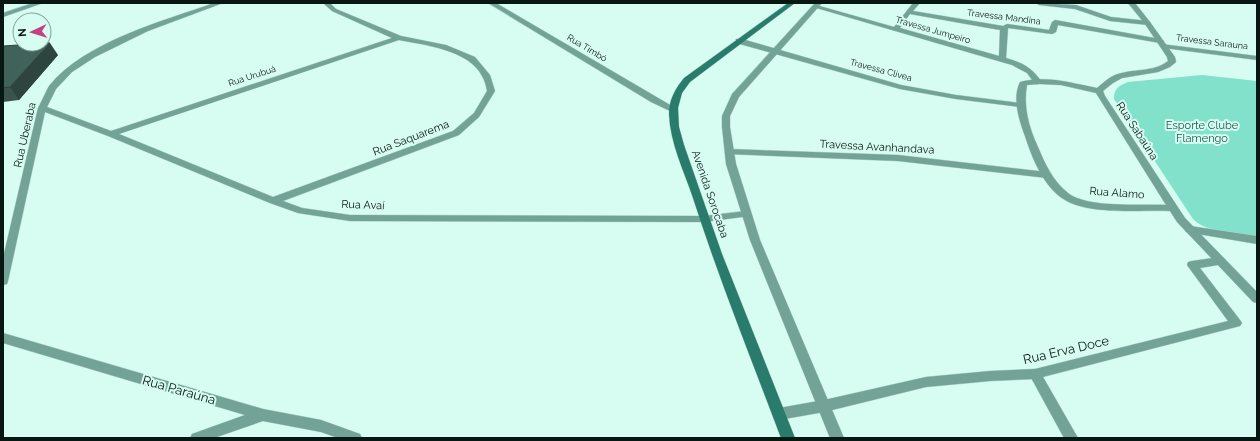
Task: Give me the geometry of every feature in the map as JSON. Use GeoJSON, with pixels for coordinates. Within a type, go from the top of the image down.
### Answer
{"type":"FeatureCollection","features":[{"type":"Feature","properties":{"kind":"street"},"geometry":{"type":"LineString","coordinates":[[3,15],[40,3]]}},
{"type":"Feature","properties":{"kind":"street"},"geometry":{"type":"LineString","coordinates":[[195,3],[204,9]]}},
{"type":"Feature","properties":{"kind":"street","name":"Rua Uberaba"},"geometry":{"type":"LineString","coordinates":[[3,281],[42,108],[45,97],[53,85],[88,57],[113,44],[220,3]]}},
{"type":"Feature","properties":{"kind":"street","name":"Rua Saquarema"},"geometry":{"type":"LineString","coordinates":[[273,201],[456,133],[472,121],[484,105],[491,91],[486,75],[472,59],[443,47],[400,38],[346,16],[334,10],[326,3]]}},
{"type":"Feature","properties":{"kind":"street","name":"Rua Timbó"},"geometry":{"type":"LineString","coordinates":[[491,3],[654,100],[673,109]]}},
{"type":"Feature","properties":{"kind":"street","name":"Avenida Sorocaba"},"geometry":{"type":"LineString","coordinates":[[788,438],[704,219],[676,133],[673,109],[674,100],[687,80],[792,3]]}},
{"type":"Feature","properties":{"kind":"street"},"geometry":{"type":"LineString","coordinates":[[896,29],[908,12],[917,3]]}},
{"type":"Feature","properties":{"kind":"street"},"geometry":{"type":"LineString","coordinates":[[1039,3],[1076,7],[1110,19],[1148,23]]}},
{"type":"Feature","properties":{"kind":"street"},"geometry":{"type":"LineString","coordinates":[[1038,82],[1058,83],[1099,90],[1110,81],[1123,75],[1167,67],[1172,62],[1171,57],[1148,23],[1131,3]]}},
{"type":"Feature","properties":{"kind":"street"},"geometry":{"type":"LineString","coordinates":[[818,5],[735,96],[730,104],[726,116],[726,127],[731,164],[755,240],[837,438]]}},
{"type":"Feature","properties":{"kind":"street","name":"Travessa Jumpeiro"},"geometry":{"type":"LineString","coordinates":[[818,5],[1024,67],[1030,70],[1038,82]]}},
{"type":"Feature","properties":{"kind":"street","name":"Travessa Mandina"},"geometry":{"type":"LineString","coordinates":[[908,12],[1004,28],[1008,26],[1052,32],[1055,22],[1162,43]]}},
{"type":"Feature","properties":{"kind":"street"},"geometry":{"type":"LineString","coordinates":[[1002,60],[1004,28]]}},
{"type":"Feature","properties":{"kind":"street","name":"Rua Urubuá"},"geometry":{"type":"LineString","coordinates":[[111,134],[400,38]]}},
{"type":"Feature","properties":{"kind":"street","name":"Travessa Clivea"},"geometry":{"type":"LineString","coordinates":[[739,41],[900,87],[956,97],[1021,104]]}},
{"type":"Feature","properties":{"kind":"street","name":"Travessa Sarauna"},"geometry":{"type":"LineString","coordinates":[[1162,43],[1257,58]]}},
{"type":"Feature","properties":{"kind":"street","name":"Rua Alamo"},"geometry":{"type":"LineString","coordinates":[[1038,82],[1023,84],[1021,104],[1023,121],[1047,175],[1058,190],[1065,196],[1085,204],[1096,206],[1173,208]]}},
{"type":"Feature","properties":{"kind":"street","name":"Rua Sabaúna"},"geometry":{"type":"LineString","coordinates":[[1099,90],[1105,104],[1173,208],[1190,230],[1257,299]]}},
{"type":"Feature","properties":{"kind":"street","name":"Rua Avaí"},"geometry":{"type":"LineString","coordinates":[[42,108],[111,134],[273,201],[301,211],[350,218],[704,219],[746,214]]}},
{"type":"Feature","properties":{"kind":"street","name":"Travessa Avanhandava"},"geometry":{"type":"LineString","coordinates":[[730,152],[898,158],[1047,175]]}},
{"type":"Feature","properties":{"kind":"street"},"geometry":{"type":"LineString","coordinates":[[1190,230],[1257,240]]}},
{"type":"Feature","properties":{"kind":"street","name":"Rua Erva Doce"},"geometry":{"type":"LineString","coordinates":[[779,414],[824,406],[926,382],[990,376],[1035,374],[1236,323],[1192,265],[1220,261]]}},
{"type":"Feature","properties":{"kind":"street","name":"Rua Paraúna"},"geometry":{"type":"LineString","coordinates":[[3,338],[263,415],[321,426],[355,438]]}},
{"type":"Feature","properties":{"kind":"street"},"geometry":{"type":"LineString","coordinates":[[1035,374],[1071,438]]}},
{"type":"Feature","properties":{"kind":"street"},"geometry":{"type":"LineString","coordinates":[[197,438],[263,415]]}},
{"type":"Feature","properties":{"kind":"green space","name":"Esporte Clube Flamengo"},"geometry":{"type":"Polygon","coordinates":[[[1202,75],[1257,81],[1257,236],[1207,228],[1193,219],[1114,99],[1116,90],[1128,82],[1202,75]]]}},
{"type":"Feature","properties":{"kind":"building"},"geometry":{"type":"Polygon","coordinates":[[[12,45],[12,52],[42,52],[10,87],[3,88],[3,46],[12,45]]]}}]}
